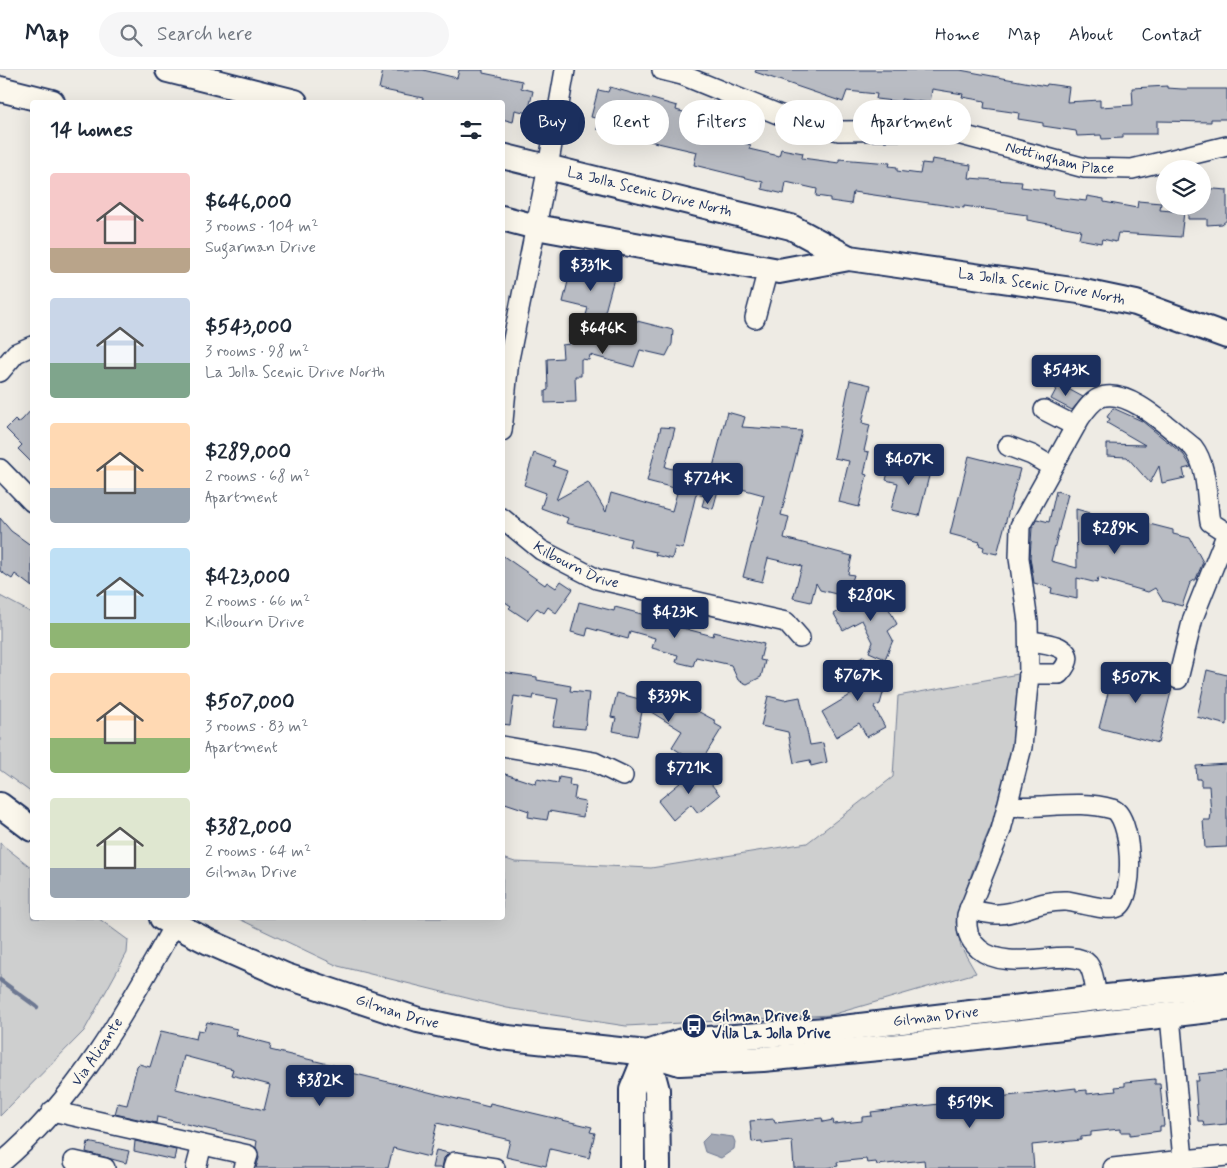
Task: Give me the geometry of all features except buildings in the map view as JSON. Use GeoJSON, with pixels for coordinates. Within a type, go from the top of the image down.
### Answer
{"type":"FeatureCollection","features":[{"type":"Feature","properties":{"kind":"main road"},"geometry":{"type":"LineString","coordinates":[[168,70],[287,100]]}},
{"type":"Feature","properties":{"kind":"main road"},"geometry":{"type":"LineString","coordinates":[[0,89],[44,100]]}},
{"type":"Feature","properties":{"kind":"main road","name":"La Jolla Scenic Drive North"},"geometry":{"type":"LineString","coordinates":[[505,157],[791,227],[850,258]]}},
{"type":"Feature","properties":{"kind":"main road","name":"La Jolla Scenic Drive North"},"geometry":{"type":"LineString","coordinates":[[505,219],[536,227],[779,272],[850,258],[1079,291],[1136,303],[1227,336]]}},
{"type":"Feature","properties":{"kind":"main road"},"geometry":{"type":"LineString","coordinates":[[0,805],[30,828]]}},
{"type":"Feature","properties":{"kind":"main road","name":"Gilman Drive"},"geometry":{"type":"LineString","coordinates":[[168,921],[286,976],[418,1020],[500,1037],[647,1053],[680,1063],[762,1059],[1170,1016],[1227,1008]]}},
{"type":"Feature","properties":{"kind":"main road","name":"Gilman Drive"},"geometry":{"type":"LineString","coordinates":[[647,1053],[682,1041],[826,1030],[1097,998],[1227,985]]}},
{"type":"Feature","properties":{"kind":"main road"},"geometry":{"type":"LineString","coordinates":[[632,1168],[632,1090],[647,1053]]}},
{"type":"Feature","properties":{"kind":"main road"},"geometry":{"type":"LineString","coordinates":[[647,1053],[657,1090],[658,1168]]}},
{"type":"Feature","properties":{"kind":"street"},"geometry":{"type":"LineString","coordinates":[[505,400],[509,359],[548,167],[565,70]]}},
{"type":"Feature","properties":{"kind":"street","name":"Nottingham Place"},"geometry":{"type":"LineString","coordinates":[[662,70],[682,75],[795,121],[839,131],[930,130],[954,133],[1084,168],[1132,169],[1227,146]]}},
{"type":"Feature","properties":{"kind":"street"},"geometry":{"type":"LineString","coordinates":[[755,318],[768,269]]}},
{"type":"Feature","properties":{"kind":"street"},"geometry":{"type":"LineString","coordinates":[[0,372],[16,353],[30,347]]}},
{"type":"Feature","properties":{"kind":"street"},"geometry":{"type":"LineString","coordinates":[[1097,998],[1091,970],[1083,960],[1070,958],[1016,961],[993,958],[984,953],[969,937],[966,927],[969,909],[1009,806],[1022,747],[1029,674],[1029,641],[1018,540],[1020,526],[1075,426],[1090,405],[1099,398],[1110,395],[1132,400],[1193,446],[1199,454],[1202,466],[1210,522],[1227,533],[1193,618],[1178,679]]}},
{"type":"Feature","properties":{"kind":"street"},"geometry":{"type":"LineString","coordinates":[[1044,410],[1075,426]]}},
{"type":"Feature","properties":{"kind":"street"},"geometry":{"type":"LineString","coordinates":[[1008,446],[1032,455],[1052,467]]}},
{"type":"Feature","properties":{"kind":"street"},"geometry":{"type":"LineString","coordinates":[[0,469],[30,500]]}},
{"type":"Feature","properties":{"kind":"street","name":"Kilbourn Drive"},"geometry":{"type":"LineString","coordinates":[[505,520],[541,550],[597,579],[786,622],[800,638]]}},
{"type":"Feature","properties":{"kind":"street"},"geometry":{"type":"LineString","coordinates":[[1029,641],[1056,644],[1064,649],[1066,654],[1066,663],[1059,674],[1029,674]]}},
{"type":"Feature","properties":{"kind":"street"},"geometry":{"type":"LineString","coordinates":[[505,747],[594,762],[623,776]]}},
{"type":"Feature","properties":{"kind":"street"},"geometry":{"type":"LineString","coordinates":[[969,909],[1001,914],[1050,901],[1086,903],[1113,908],[1119,906],[1125,898],[1128,882],[1128,842],[1122,817],[1118,812],[1094,806],[1009,806]]}},
{"type":"Feature","properties":{"kind":"street","name":"Via Alicante"},"geometry":{"type":"LineString","coordinates":[[0,1164],[52,1111],[108,1040],[168,921]]}},
{"type":"Feature","properties":{"kind":"street"},"geometry":{"type":"LineString","coordinates":[[1170,1016],[1183,1160]]}},
{"type":"Feature","properties":{"kind":"street"},"geometry":{"type":"LineString","coordinates":[[52,1111],[248,1154],[244,1168]]}},
{"type":"Feature","properties":{"kind":"street"},"geometry":{"type":"LineString","coordinates":[[196,1168],[202,1145]]}},
{"type":"Feature","properties":{"kind":"street"},"geometry":{"type":"LineString","coordinates":[[1113,1168],[1227,1156]]}},
{"type":"Feature","properties":{"kind":"street"},"geometry":{"type":"LineString","coordinates":[[74,1161],[105,1168]]}},
{"type":"Feature","properties":{"kind":"street"},"geometry":{"type":"LineString","coordinates":[[453,1168],[454,1162],[495,1168]]}},
{"type":"Feature","properties":{"kind":"shaded area"},"geometry":{"type":"Polygon","coordinates":[[[0,596],[30,612],[30,792],[0,770],[0,596]]]}},
{"type":"Feature","properties":{"kind":"shaded area"},"geometry":{"type":"Polygon","coordinates":[[[1018,674],[1015,735],[994,818],[973,869],[956,922],[961,947],[976,973],[831,1015],[626,1026],[507,1008],[338,966],[241,920],[505,920],[505,859],[515,862],[651,868],[807,843],[893,777],[898,696],[1018,674]]]}},
{"type":"Feature","properties":{"kind":"shaded area"},"geometry":{"type":"Polygon","coordinates":[[[0,843],[30,866],[30,920],[101,920],[128,940],[127,953],[84,1031],[0,1116],[0,843]]]}},
{"type":"Feature","properties":{"kind":"shaded area"},"geometry":{"type":"Polygon","coordinates":[[[710,1134],[733,1137],[735,1142],[734,1149],[721,1158],[705,1152],[702,1142],[710,1134]]]}},
{"type":"Feature","properties":{"kind":"waterway"},"geometry":{"type":"LineString","coordinates":[[0,980],[37,1007]]}},
{"type":"Feature","properties":{"kind":"place","name":"Gilman Drive & Villa La Jolla Drive"},"geometry":{"type":"Point","coordinates":[694,1026]}}]}
